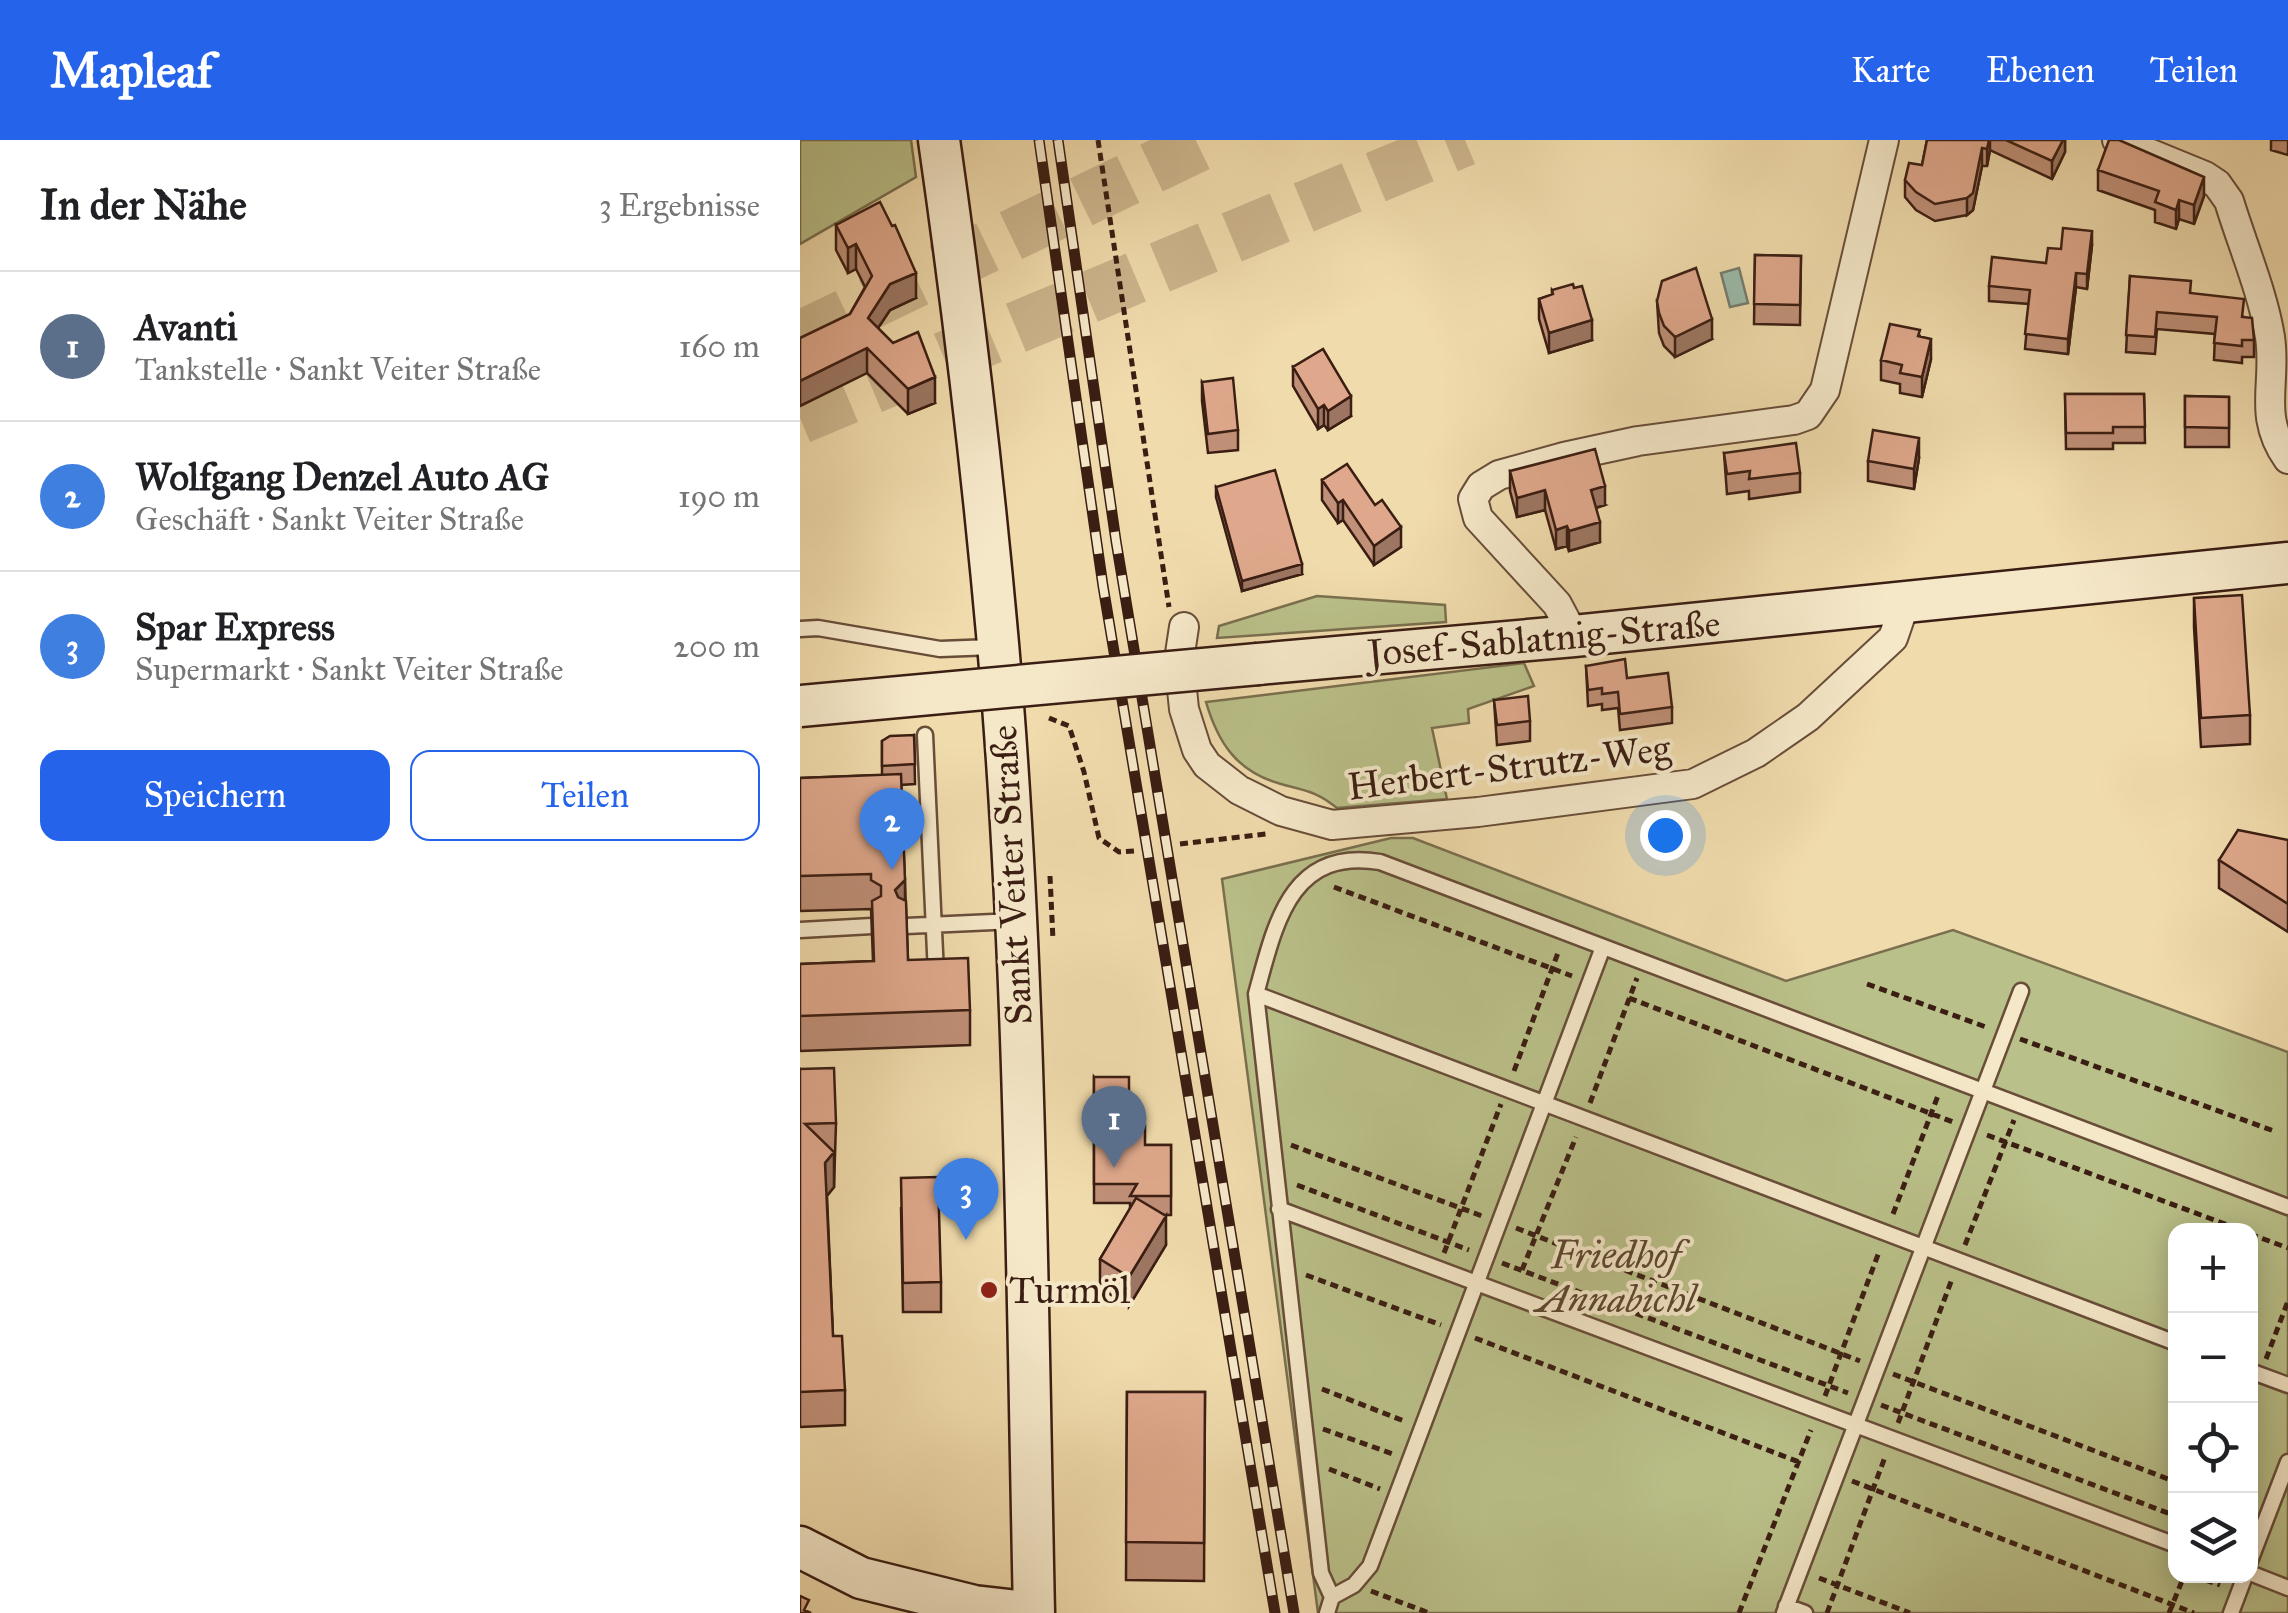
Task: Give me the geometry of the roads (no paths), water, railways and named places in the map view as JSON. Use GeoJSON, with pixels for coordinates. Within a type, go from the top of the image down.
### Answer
{"type":"FeatureCollection","features":[{"type":"Feature","properties":{"kind":"main road","name":"Sankt Veiter Straße"},"geometry":{"type":"LineString","coordinates":[[939,140],[964,313],[998,646],[1016,921],[1034,1613]]}},
{"type":"Feature","properties":{"kind":"main road","name":"Josef-Sablatnig-Straße"},"geometry":{"type":"LineString","coordinates":[[800,706],[1574,636],[2288,563]]}},
{"type":"Feature","properties":{"kind":"main road"},"geometry":{"type":"LineString","coordinates":[[800,1546],[861,1578],[974,1606],[1034,1613]]}},
{"type":"Feature","properties":{"kind":"street"},"geometry":{"type":"LineString","coordinates":[[1574,636],[1557,604],[1478,518],[1474,500],[1480,486],[1500,475],[1564,457],[1638,441],[1808,415],[1826,390],[1884,140]]}},
{"type":"Feature","properties":{"kind":"street"},"geometry":{"type":"LineString","coordinates":[[2116,140],[2205,176],[2217,184],[2228,201],[2270,339],[2268,412],[2272,430],[2288,459]]}},
{"type":"Feature","properties":{"kind":"street","name":"Herbert-Strutz-Weg"},"geometry":{"type":"LineString","coordinates":[[1184,628],[1179,660],[1184,709],[1197,750],[1207,765],[1238,790],[1281,812],[1332,826],[1444,816],[1692,784],[1756,753],[1808,717],[1893,638],[1905,603]]}},
{"type":"Feature","properties":{"kind":"lane"},"geometry":{"type":"LineString","coordinates":[[800,629],[818,628],[940,649],[998,646]]}},
{"type":"Feature","properties":{"kind":"lane"},"geometry":{"type":"LineString","coordinates":[[926,735],[936,974]]}},
{"type":"Feature","properties":{"kind":"lane"},"geometry":{"type":"LineString","coordinates":[[1328,1613],[1332,1596],[1321,1573],[1256,994],[1275,928],[1290,893],[1327,867],[1358,858],[1380,862],[2288,1207]]}},
{"type":"Feature","properties":{"kind":"lane"},"geometry":{"type":"LineString","coordinates":[[906,926],[1016,921]]}},
{"type":"Feature","properties":{"kind":"lane"},"geometry":{"type":"LineString","coordinates":[[800,930],[872,926]]}},
{"type":"Feature","properties":{"kind":"lane"},"geometry":{"type":"LineString","coordinates":[[1332,1596],[1354,1585],[1370,1566],[1603,948]]}},
{"type":"Feature","properties":{"kind":"lane"},"geometry":{"type":"LineString","coordinates":[[1805,1613],[1785,1610],[2021,991]]}},
{"type":"Feature","properties":{"kind":"lane"},"geometry":{"type":"LineString","coordinates":[[1256,994],[2168,1340]]}},
{"type":"Feature","properties":{"kind":"lane"},"geometry":{"type":"LineString","coordinates":[[1279,1209],[2168,1542]]}},
{"type":"Feature","properties":{"kind":"lane"},"geometry":{"type":"LineString","coordinates":[[2258,1374],[2288,1385]]}},
{"type":"Feature","properties":{"kind":"lane"},"geometry":{"type":"LineString","coordinates":[[2258,1541],[2288,1462]]}},
{"type":"Feature","properties":{"kind":"lane"},"geometry":{"type":"LineString","coordinates":[[2258,1578],[2288,1588]]}},
{"type":"Feature","properties":{"kind":"lane"},"geometry":{"type":"LineString","coordinates":[[2231,1613],[2244,1583]]}},
{"type":"Feature","properties":{"kind":"tunnel"},"geometry":{"type":"LineString","coordinates":[[800,337],[1210,140]]}},
{"type":"Feature","properties":{"kind":"tunnel"},"geometry":{"type":"LineString","coordinates":[[800,418],[1465,140]]}},
{"type":"Feature","properties":{"kind":"railway"},"geometry":{"type":"LineString","coordinates":[[1039,140],[1103,586],[1275,1613]]}},
{"type":"Feature","properties":{"kind":"railway"},"geometry":{"type":"LineString","coordinates":[[1058,140],[1116,541],[1294,1613]]}},
{"type":"Feature","properties":{"kind":"place","name":"Wolfgang Denzel Auto AG"},"geometry":{"type":"Point","coordinates":[892,870]}},
{"type":"Feature","properties":{"kind":"place","name":"Avanti"},"geometry":{"type":"Point","coordinates":[1114,1168]}},
{"type":"Feature","properties":{"kind":"place","name":"Spar Express"},"geometry":{"type":"Point","coordinates":[966,1240]}},
{"type":"Feature","properties":{"kind":"place","name":"Turmöl"},"geometry":{"type":"Point","coordinates":[989,1290]}},
{"type":"Feature","properties":{"kind":"park label","name":"Friedhof Annabichl"},"geometry":{"type":"Point","coordinates":[1616,1277]}}]}
